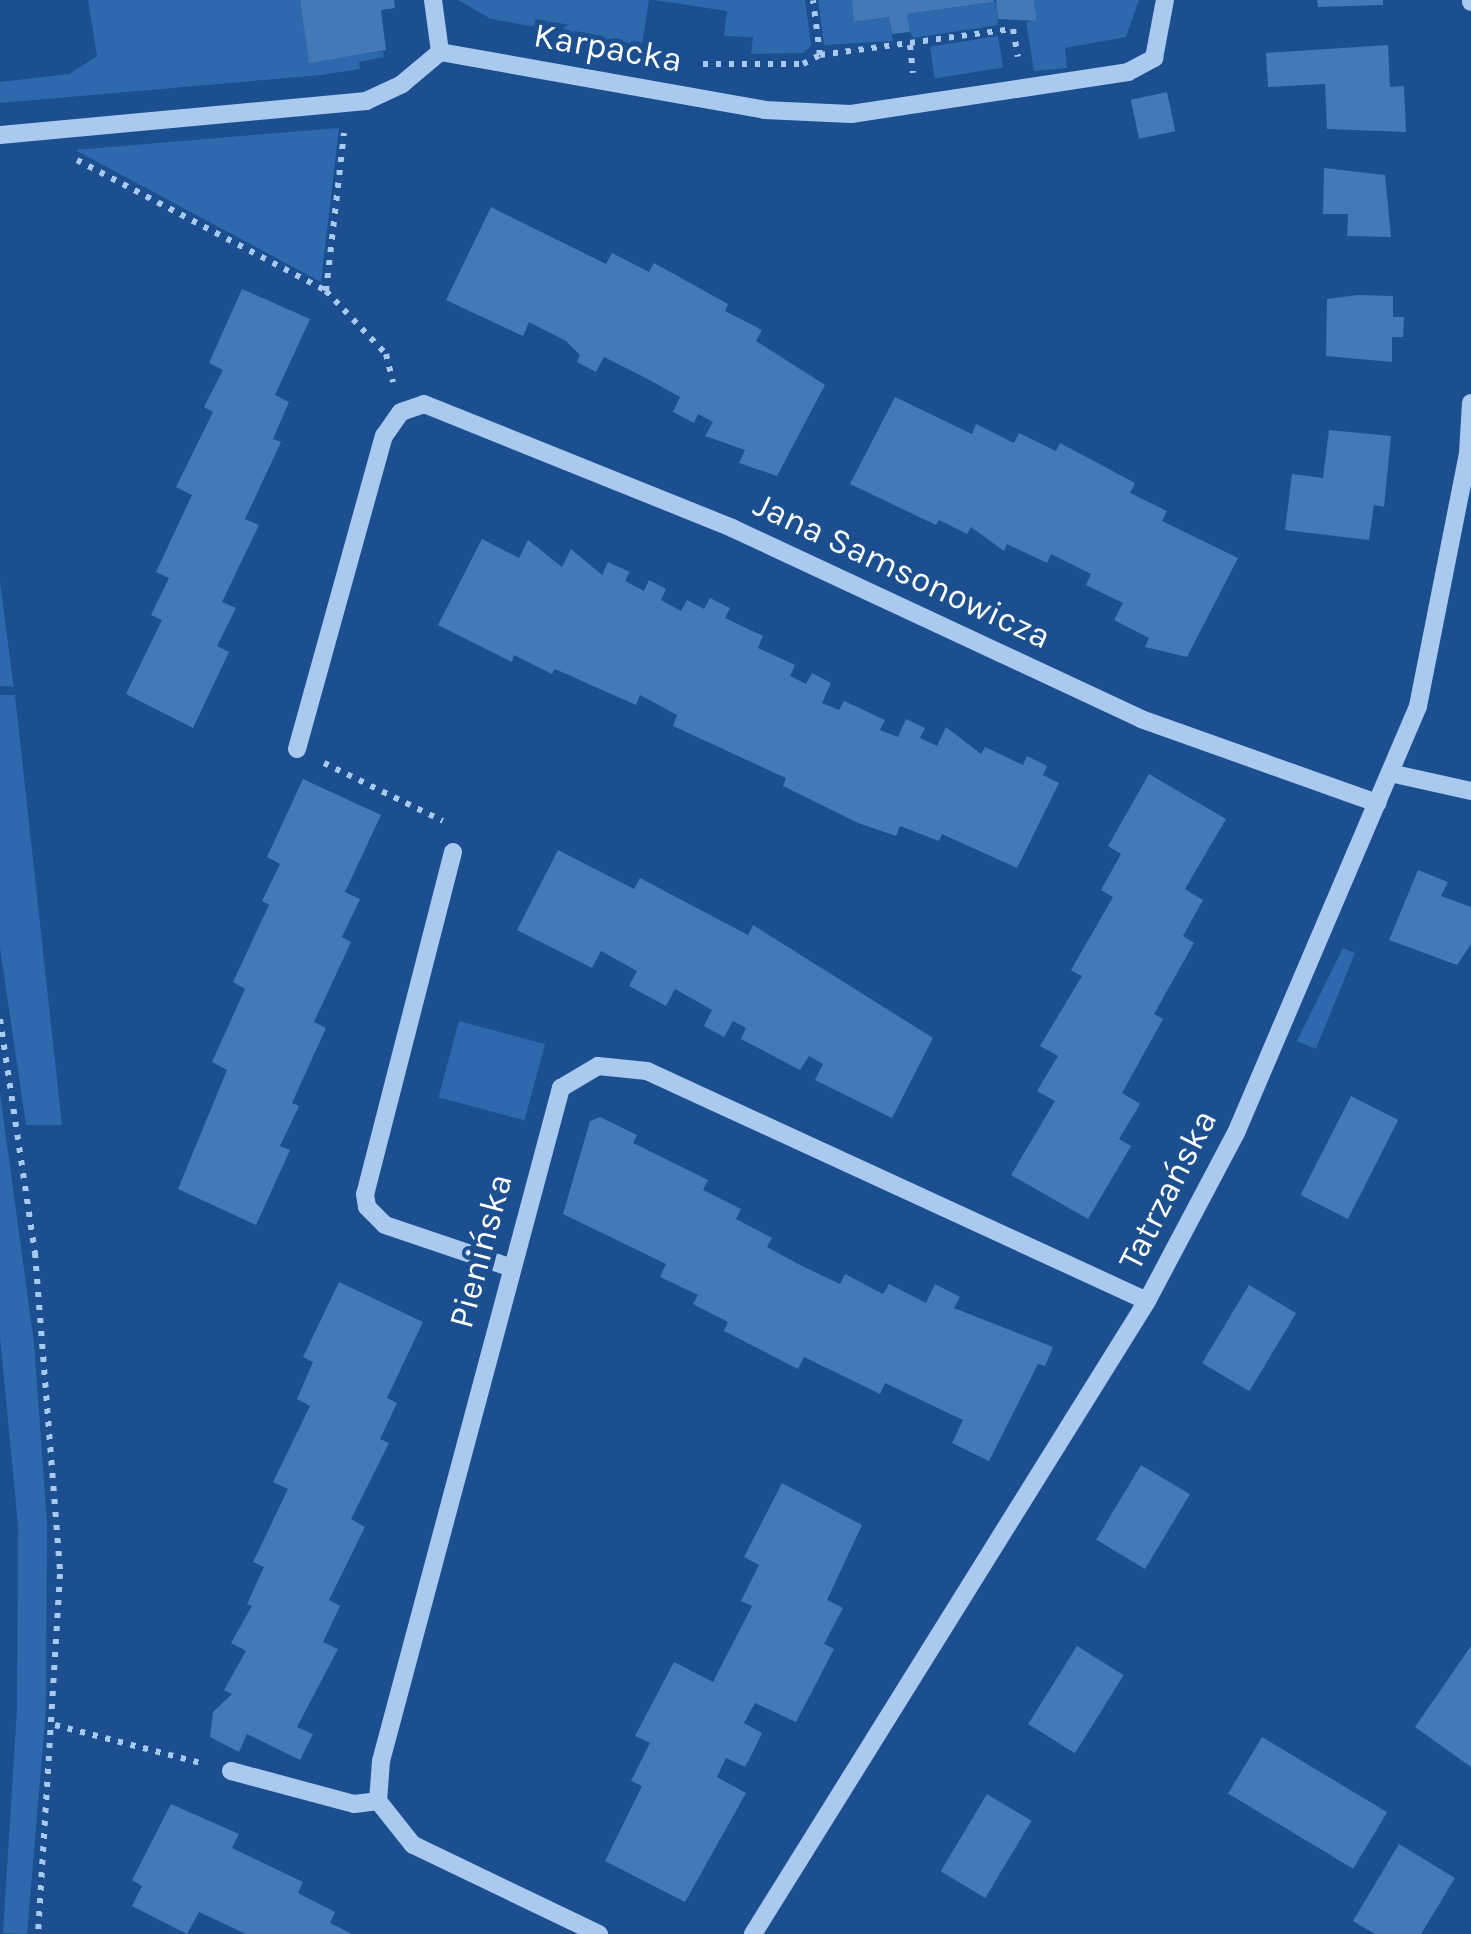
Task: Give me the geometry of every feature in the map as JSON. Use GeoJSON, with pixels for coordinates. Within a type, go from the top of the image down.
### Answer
{"type":"FeatureCollection","features":[{"type":"Feature","properties":{"kind":"street"},"geometry":{"type":"LineString","coordinates":[[0,135],[366,100],[402,84],[440,52],[433,0]]}},
{"type":"Feature","properties":{"kind":"street","name":"Karpacka"},"geometry":{"type":"LineString","coordinates":[[440,52],[799,114],[851,114],[1128,72],[1154,58],[1165,0]]}},
{"type":"Feature","properties":{"kind":"street","name":"Tatrzańska"},"geometry":{"type":"LineString","coordinates":[[753,1934],[1147,1300],[1236,1133],[1418,706],[1468,453],[1471,403]]}},
{"type":"Feature","properties":{"kind":"street","name":"Jana Samsonowicza"},"geometry":{"type":"LineString","coordinates":[[401,412],[424,404],[450,410],[732,528],[1140,719],[1376,804]]}},
{"type":"Feature","properties":{"kind":"street"},"geometry":{"type":"LineString","coordinates":[[297,750],[384,436],[401,412]]}},
{"type":"Feature","properties":{"kind":"street"},"geometry":{"type":"LineString","coordinates":[[1390,773],[1471,791]]}},
{"type":"Feature","properties":{"kind":"street"},"geometry":{"type":"LineString","coordinates":[[453,852],[365,1194],[367,1207],[386,1225],[510,1267]]}},
{"type":"Feature","properties":{"kind":"street","name":"Pienińska"},"geometry":{"type":"LineString","coordinates":[[378,1801],[381,1761],[510,1267],[561,1088],[598,1066],[620,1064],[1147,1300]]}},
{"type":"Feature","properties":{"kind":"street"},"geometry":{"type":"LineString","coordinates":[[232,1771],[354,1804],[378,1801],[413,1845],[600,1934]]}},
{"type":"Feature","properties":{"kind":"path"},"geometry":{"type":"LineString","coordinates":[[813,0],[820,54]]}},
{"type":"Feature","properties":{"kind":"path"},"geometry":{"type":"LineString","coordinates":[[688,68],[714,62],[803,64],[820,54],[1014,29],[1023,88]]}},
{"type":"Feature","properties":{"kind":"path"},"geometry":{"type":"LineString","coordinates":[[326,290],[346,124]]}},
{"type":"Feature","properties":{"kind":"path"},"geometry":{"type":"LineString","coordinates":[[68,156],[326,290],[386,354],[401,412]]}},
{"type":"Feature","properties":{"kind":"path"},"geometry":{"type":"LineString","coordinates":[[297,750],[450,825],[453,852]]}},
{"type":"Feature","properties":{"kind":"path"},"geometry":{"type":"LineString","coordinates":[[0,1019],[38,1291],[60,1574],[56,1725],[38,1934]]}},
{"type":"Feature","properties":{"kind":"path"},"geometry":{"type":"LineString","coordinates":[[56,1725],[232,1771]]}},
{"type":"Feature","properties":{"kind":"shaded area"},"geometry":{"type":"Polygon","coordinates":[[[88,0],[300,0],[309,62],[383,51],[384,57],[359,62],[360,69],[321,75],[0,103],[0,82],[69,74],[97,56],[88,0]]]}},
{"type":"Feature","properties":{"kind":"shaded area"},"geometry":{"type":"Polygon","coordinates":[[[458,0],[649,0],[642,45],[491,19],[458,0]]]}},
{"type":"Feature","properties":{"kind":"shaded area"},"geometry":{"type":"Polygon","coordinates":[[[654,0],[805,0],[811,46],[803,53],[751,54],[753,37],[724,36],[727,11],[654,0]]]}},
{"type":"Feature","properties":{"kind":"shaded area"},"geometry":{"type":"Polygon","coordinates":[[[818,0],[852,0],[855,22],[889,17],[893,41],[824,45],[818,0]]]}},
{"type":"Feature","properties":{"kind":"shaded area"},"geometry":{"type":"Polygon","coordinates":[[[1034,0],[1139,0],[1126,37],[1065,48],[1067,68],[1034,71],[1026,22],[1037,20],[1034,0]]]}},
{"type":"Feature","properties":{"kind":"shaded area"},"geometry":{"type":"Polygon","coordinates":[[[996,2],[998,25],[913,38],[910,32],[907,14],[996,2]]]}},
{"type":"Feature","properties":{"kind":"shaded area"},"geometry":{"type":"Polygon","coordinates":[[[998,36],[1003,68],[935,78],[930,47],[998,36]]]}},
{"type":"Feature","properties":{"kind":"shaded area"},"geometry":{"type":"Polygon","coordinates":[[[339,128],[321,282],[75,150],[276,133],[339,128]]]}},
{"type":"Feature","properties":{"kind":"shaded area"},"geometry":{"type":"Polygon","coordinates":[[[0,582],[13,682],[14,687],[0,686],[0,582]]]}},
{"type":"Feature","properties":{"kind":"shaded area"},"geometry":{"type":"Polygon","coordinates":[[[0,695],[15,695],[62,1125],[26,1125],[0,948],[0,695]]]}},
{"type":"Feature","properties":{"kind":"shaded area"},"geometry":{"type":"Polygon","coordinates":[[[1343,948],[1355,953],[1316,1049],[1297,1041],[1343,948]]]}},
{"type":"Feature","properties":{"kind":"shaded area"},"geometry":{"type":"Polygon","coordinates":[[[459,1021],[545,1044],[525,1120],[439,1097],[459,1021]]]}},
{"type":"Feature","properties":{"kind":"shaded area"},"geometry":{"type":"Polygon","coordinates":[[[0,1093],[34,1343],[47,1522],[46,1709],[27,1934],[3,1933],[17,1708],[18,1525],[0,1337],[0,1093]]]}},
{"type":"Feature","properties":{"kind":"building"},"geometry":{"type":"Polygon","coordinates":[[[300,0],[394,0],[395,8],[381,10],[386,50],[309,63],[300,0]]]}},
{"type":"Feature","properties":{"kind":"building"},"geometry":{"type":"Polygon","coordinates":[[[852,0],[994,2],[907,14],[910,32],[892,34],[889,17],[854,22],[852,0]]]}},
{"type":"Feature","properties":{"kind":"building"},"geometry":{"type":"Polygon","coordinates":[[[996,0],[1034,0],[1037,21],[998,19],[996,0]]]}},
{"type":"Feature","properties":{"kind":"building"},"geometry":{"type":"Polygon","coordinates":[[[1317,0],[1383,0],[1383,5],[1318,7],[1317,0]]]}},
{"type":"Feature","properties":{"kind":"building"},"geometry":{"type":"Polygon","coordinates":[[[1388,45],[1390,87],[1404,86],[1406,132],[1327,129],[1325,84],[1268,87],[1266,53],[1388,45]]]}},
{"type":"Feature","properties":{"kind":"building"},"geometry":{"type":"Polygon","coordinates":[[[1167,92],[1175,131],[1139,139],[1131,100],[1167,92]]]}},
{"type":"Feature","properties":{"kind":"building"},"geometry":{"type":"Polygon","coordinates":[[[1324,168],[1385,175],[1391,237],[1347,236],[1348,214],[1323,214],[1324,168]]]}},
{"type":"Feature","properties":{"kind":"building"},"geometry":{"type":"Polygon","coordinates":[[[491,207],[606,264],[612,253],[649,272],[654,263],[728,304],[725,311],[762,330],[756,341],[825,385],[777,476],[739,463],[745,450],[705,436],[713,422],[698,414],[694,423],[673,412],[680,397],[642,376],[604,357],[596,372],[577,362],[580,355],[566,341],[529,322],[523,336],[446,300],[491,207]]]}},
{"type":"Feature","properties":{"kind":"building"},"geometry":{"type":"Polygon","coordinates":[[[242,289],[310,319],[275,395],[289,402],[273,439],[281,442],[245,519],[259,525],[222,602],[236,608],[217,646],[229,652],[193,728],[126,694],[162,620],[151,615],[169,578],[156,572],[192,495],[176,487],[213,412],[204,407],[223,370],[209,363],[242,289]]]}},
{"type":"Feature","properties":{"kind":"building"},"geometry":{"type":"Polygon","coordinates":[[[1393,296],[1393,317],[1404,317],[1403,337],[1392,337],[1392,362],[1326,356],[1327,299],[1393,296]]]}},
{"type":"Feature","properties":{"kind":"building"},"geometry":{"type":"Polygon","coordinates":[[[895,397],[972,434],[976,424],[1014,443],[1019,433],[1056,451],[1060,443],[1135,483],[1130,493],[1167,511],[1162,521],[1238,558],[1187,657],[1145,647],[1149,638],[1114,620],[1123,603],[1086,585],[1091,574],[1051,554],[1047,563],[1007,544],[1004,551],[971,527],[967,534],[939,520],[936,525],[850,484],[895,397]]]}},
{"type":"Feature","properties":{"kind":"building"},"geometry":{"type":"Polygon","coordinates":[[[1329,430],[1391,436],[1384,507],[1374,505],[1369,540],[1285,530],[1292,474],[1323,478],[1329,430]]]}},
{"type":"Feature","properties":{"kind":"building"},"geometry":{"type":"Polygon","coordinates":[[[482,539],[519,558],[528,540],[562,567],[571,549],[602,575],[608,562],[630,572],[625,581],[644,591],[649,580],[666,589],[661,600],[681,611],[687,600],[704,609],[710,598],[730,608],[725,618],[763,636],[758,648],[795,665],[790,676],[806,684],[812,673],[831,683],[822,703],[839,710],[844,701],[885,720],[880,730],[898,737],[906,719],[925,728],[920,738],[937,746],[946,727],[981,754],[985,747],[1023,765],[1027,756],[1047,766],[1043,775],[1059,783],[1017,868],[942,834],[939,841],[900,826],[896,836],[858,823],[783,786],[786,778],[673,726],[677,715],[640,695],[636,705],[555,669],[552,674],[514,655],[512,662],[438,625],[482,539]]]}},
{"type":"Feature","properties":{"kind":"building"},"geometry":{"type":"Polygon","coordinates":[[[1149,774],[1226,819],[1185,889],[1203,900],[1183,936],[1194,943],[1154,1014],[1163,1019],[1122,1093],[1140,1104],[1119,1139],[1131,1146],[1088,1219],[1011,1175],[1055,1101],[1037,1091],[1058,1056],[1040,1046],[1082,976],[1071,970],[1113,897],[1101,890],[1121,854],[1108,846],[1149,774]]]}},
{"type":"Feature","properties":{"kind":"building"},"geometry":{"type":"Polygon","coordinates":[[[303,779],[381,815],[345,892],[360,899],[342,937],[351,942],[314,1022],[326,1028],[292,1103],[299,1106],[280,1146],[290,1150],[256,1225],[178,1189],[227,1070],[212,1062],[245,989],[233,982],[269,905],[262,901],[280,864],[267,857],[303,779]]]}},
{"type":"Feature","properties":{"kind":"building"},"geometry":{"type":"Polygon","coordinates":[[[558,850],[634,889],[640,878],[748,935],[753,925],[933,1038],[892,1118],[815,1080],[823,1064],[809,1056],[800,1070],[741,1039],[746,1028],[733,1021],[724,1037],[704,1026],[712,1010],[675,989],[666,1006],[629,986],[637,971],[601,951],[592,968],[517,930],[558,850]]]}},
{"type":"Feature","properties":{"kind":"building"},"geometry":{"type":"Polygon","coordinates":[[[1418,870],[1448,882],[1441,896],[1471,907],[1471,944],[1457,965],[1389,940],[1418,870]]]}},
{"type":"Feature","properties":{"kind":"building"},"geometry":{"type":"Polygon","coordinates":[[[1351,1096],[1398,1120],[1348,1219],[1301,1195],[1351,1096]]]}},
{"type":"Feature","properties":{"kind":"building"},"geometry":{"type":"Polygon","coordinates":[[[600,1117],[637,1135],[633,1143],[708,1180],[703,1190],[741,1209],[736,1219],[772,1238],[767,1247],[802,1266],[840,1284],[845,1274],[883,1294],[889,1284],[926,1303],[935,1284],[960,1297],[954,1308],[1053,1347],[1045,1366],[1038,1364],[989,1461],[952,1443],[963,1420],[885,1383],[880,1394],[804,1357],[798,1369],[724,1331],[728,1322],[693,1304],[698,1295],[660,1277],[666,1264],[563,1214],[590,1121],[600,1117]]]}},
{"type":"Feature","properties":{"kind":"building"},"geometry":{"type":"Polygon","coordinates":[[[339,1282],[423,1322],[387,1398],[397,1403],[380,1439],[389,1443],[351,1519],[365,1527],[329,1600],[340,1606],[323,1642],[338,1649],[297,1727],[313,1734],[300,1760],[247,1734],[239,1752],[210,1737],[213,1712],[232,1694],[224,1690],[246,1651],[231,1643],[252,1606],[247,1604],[264,1567],[253,1562],[288,1489],[273,1482],[310,1406],[297,1399],[313,1362],[303,1357],[339,1282]]]}},
{"type":"Feature","properties":{"kind":"building"},"geometry":{"type":"Polygon","coordinates":[[[1249,1285],[1296,1313],[1249,1391],[1202,1363],[1249,1285]]]}},
{"type":"Feature","properties":{"kind":"building"},"geometry":{"type":"Polygon","coordinates":[[[1141,1465],[1190,1494],[1145,1569],[1096,1540],[1141,1465]]]}},
{"type":"Feature","properties":{"kind":"building"},"geometry":{"type":"Polygon","coordinates":[[[782,1483],[862,1525],[827,1600],[843,1608],[824,1644],[834,1649],[796,1722],[755,1703],[744,1723],[762,1733],[754,1750],[745,1767],[726,1758],[717,1777],[746,1793],[685,1902],[605,1861],[642,1786],[631,1781],[650,1743],[635,1736],[674,1662],[713,1682],[752,1606],[741,1601],[759,1565],[744,1557],[782,1483]]]}},
{"type":"Feature","properties":{"kind":"building"},"geometry":{"type":"Polygon","coordinates":[[[1077,1646],[1124,1675],[1075,1753],[1028,1724],[1077,1646]]]}},
{"type":"Feature","properties":{"kind":"building"},"geometry":{"type":"Polygon","coordinates":[[[1471,1646],[1471,1767],[1415,1727],[1471,1646]]]}},
{"type":"Feature","properties":{"kind":"building"},"geometry":{"type":"Polygon","coordinates":[[[1262,1737],[1387,1812],[1353,1869],[1228,1794],[1262,1737]]]}},
{"type":"Feature","properties":{"kind":"building"},"geometry":{"type":"Polygon","coordinates":[[[987,1794],[1032,1821],[985,1898],[941,1871],[987,1794]]]}},
{"type":"Feature","properties":{"kind":"building"},"geometry":{"type":"Polygon","coordinates":[[[171,1804],[239,1834],[232,1848],[303,1882],[298,1893],[335,1912],[330,1923],[352,1934],[246,1934],[199,1912],[187,1934],[132,1906],[142,1886],[132,1880],[171,1804]]]}},
{"type":"Feature","properties":{"kind":"building"},"geometry":{"type":"Polygon","coordinates":[[[1399,1844],[1455,1878],[1421,1934],[1375,1934],[1353,1921],[1399,1844]]]}}]}
